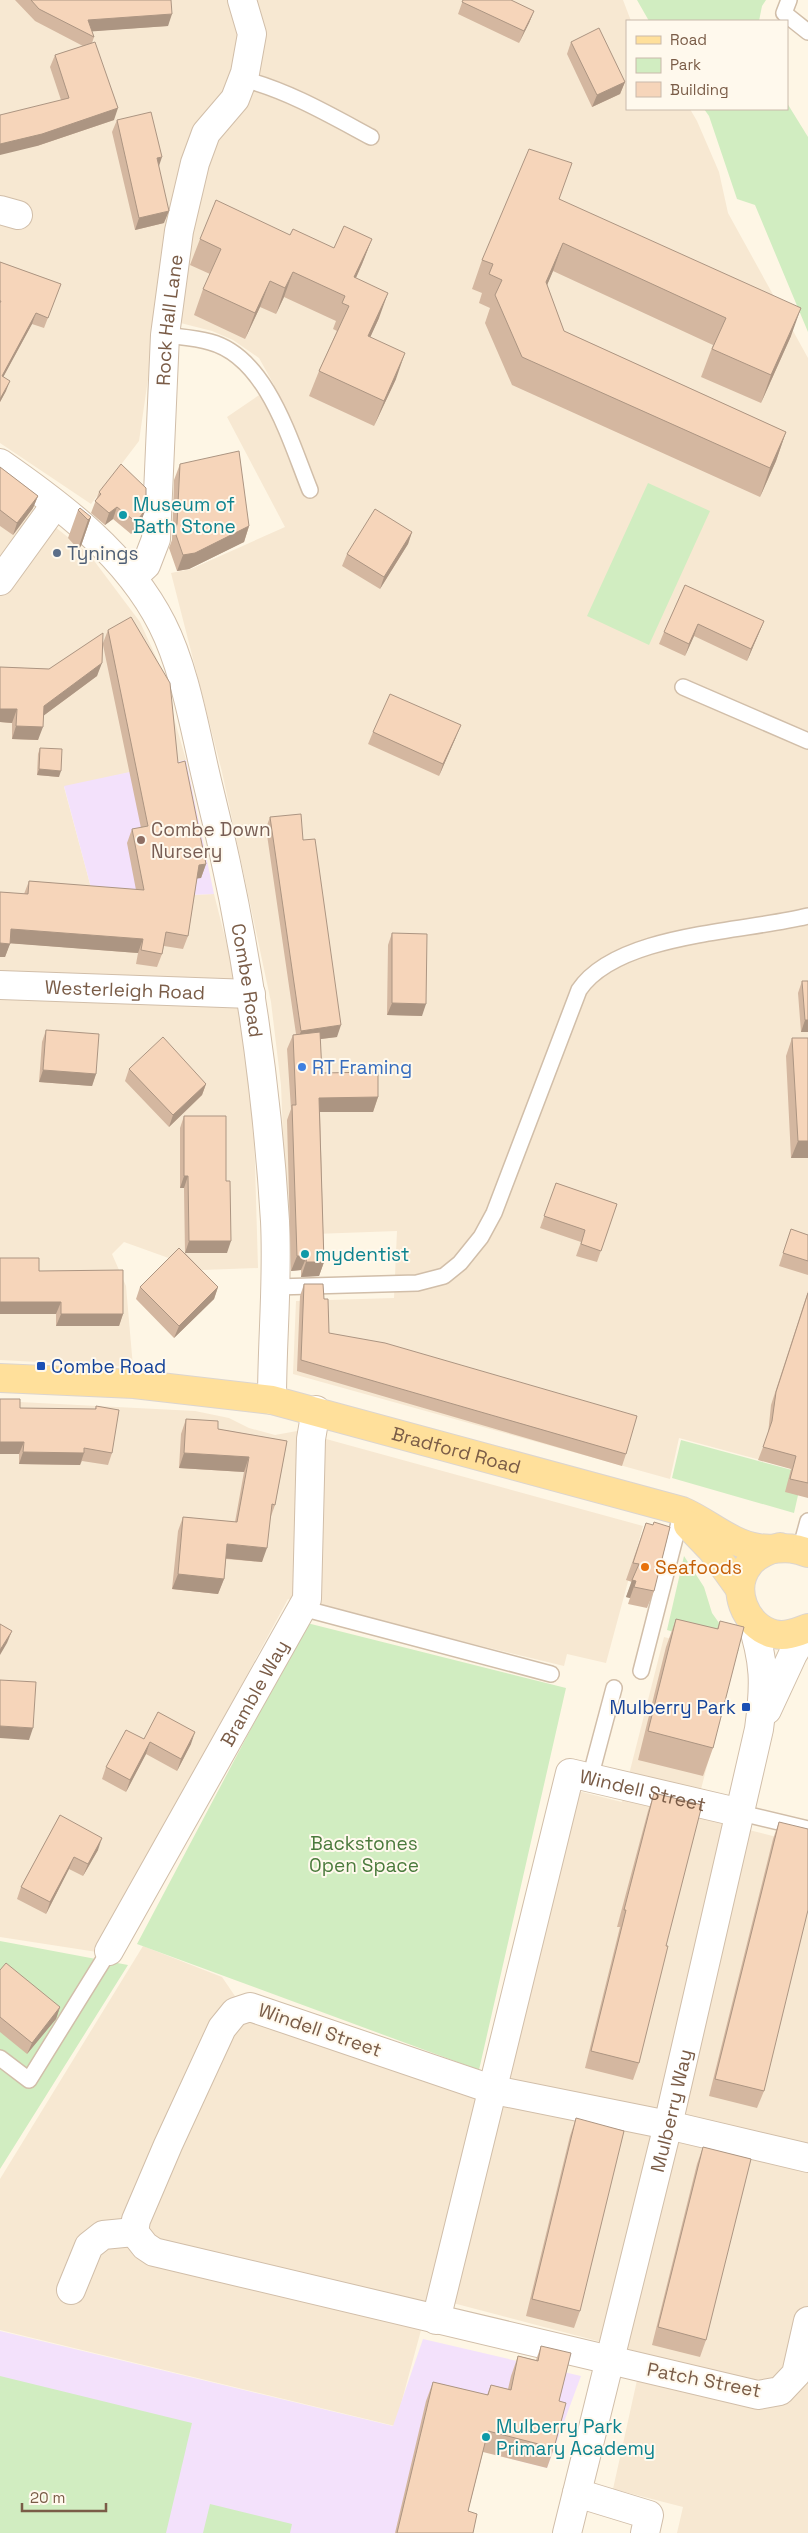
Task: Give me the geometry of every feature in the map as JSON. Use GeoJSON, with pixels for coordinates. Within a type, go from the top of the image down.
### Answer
{"type":"FeatureCollection","features":[{"type":"Feature","properties":{"kind":"main road","name":"Bradford Road"},"geometry":{"type":"LineString","coordinates":[[0,1378],[134,1384],[272,1400],[316,1410],[641,1499],[682,1515],[740,1543],[759,1549],[801,1551]]}},
{"type":"Feature","properties":{"kind":"main road","name":"Bradford Road"},"geometry":{"type":"LineString","coordinates":[[682,1515],[712,1550],[740,1589],[742,1604],[751,1620]]}},
{"type":"Feature","properties":{"kind":"main road"},"geometry":{"type":"LineString","coordinates":[[740,1589],[749,1564],[764,1552],[801,1551]]}},
{"type":"Feature","properties":{"kind":"main road"},"geometry":{"type":"LineString","coordinates":[[751,1620],[761,1628],[775,1634],[789,1635],[808,1629]]}},
{"type":"Feature","properties":{"kind":"street","name":"Rock Hall Lane"},"geometry":{"type":"LineString","coordinates":[[133,577],[146,565],[156,538],[165,335],[179,231],[195,163],[206,133],[235,99],[244,76],[252,34],[242,0]]}},
{"type":"Feature","properties":{"kind":"street","name":"Combe Road"},"geometry":{"type":"LineString","coordinates":[[0,463],[102,543],[133,577],[162,624],[183,682],[214,808],[251,994],[265,1102],[275,1222],[276,1286],[272,1400]]}},
{"type":"Feature","properties":{"kind":"street"},"geometry":{"type":"LineString","coordinates":[[0,581],[55,505]]}},
{"type":"Feature","properties":{"kind":"street","name":"Westerleigh Road"},"geometry":{"type":"LineString","coordinates":[[0,984],[251,994]]}},
{"type":"Feature","properties":{"kind":"street","name":"Bramble Way"},"geometry":{"type":"LineString","coordinates":[[109,1951],[307,1599],[311,1439],[316,1410]]}},
{"type":"Feature","properties":{"kind":"street","name":"Mulberry Way"},"geometry":{"type":"LineString","coordinates":[[567,2533],[668,2125],[760,1727],[764,1675],[761,1650],[751,1620]]}},
{"type":"Feature","properties":{"kind":"street","name":"Mulberry Way"},"geometry":{"type":"LineString","coordinates":[[760,1727],[792,1654],[808,1629]]}},
{"type":"Feature","properties":{"kind":"street","name":"Windell Street"},"geometry":{"type":"LineString","coordinates":[[436,2320],[494,2090],[570,1773],[741,1813]]}},
{"type":"Feature","properties":{"kind":"street","name":"Windell Street"},"geometry":{"type":"LineString","coordinates":[[134,2232],[136,2220],[168,2145],[222,2028],[236,2012],[250,2007],[494,2090],[668,2125]]}},
{"type":"Feature","properties":{"kind":"street"},"geometry":{"type":"LineString","coordinates":[[668,2125],[808,2158]]}},
{"type":"Feature","properties":{"kind":"street"},"geometry":{"type":"LineString","coordinates":[[72,2290],[89,2246],[103,2235],[134,2232],[145,2246],[154,2252],[610,2360]]}},
{"type":"Feature","properties":{"kind":"street","name":"Patch Street"},"geometry":{"type":"LineString","coordinates":[[610,2360],[758,2395],[780,2391],[796,2374],[808,2321]]}},
{"type":"Feature","properties":{"kind":"street"},"geometry":{"type":"LineString","coordinates":[[577,2493],[649,2516],[645,2533]]}},
{"type":"Feature","properties":{"kind":"lane"},"geometry":{"type":"LineString","coordinates":[[789,0],[784,13],[808,32]]}},
{"type":"Feature","properties":{"kind":"lane"},"geometry":{"type":"LineString","coordinates":[[244,76],[312,105],[371,137]]}},
{"type":"Feature","properties":{"kind":"lane"},"geometry":{"type":"LineString","coordinates":[[165,335],[211,342],[230,350],[252,367],[272,400],[310,490]]}},
{"type":"Feature","properties":{"kind":"lane"},"geometry":{"type":"LineString","coordinates":[[683,687],[808,741]]}},
{"type":"Feature","properties":{"kind":"lane"},"geometry":{"type":"LineString","coordinates":[[276,1286],[418,1283],[444,1276],[468,1256],[494,1213],[572,1008],[588,977],[622,957],[659,944],[687,937],[808,916]]}},
{"type":"Feature","properties":{"kind":"lane"},"geometry":{"type":"LineString","coordinates":[[642,1671],[682,1515]]}},
{"type":"Feature","properties":{"kind":"lane"},"geometry":{"type":"LineString","coordinates":[[801,1551],[808,1521]]}},
{"type":"Feature","properties":{"kind":"lane"},"geometry":{"type":"LineString","coordinates":[[302,1608],[551,1674]]}},
{"type":"Feature","properties":{"kind":"lane"},"geometry":{"type":"LineString","coordinates":[[590,1778],[614,1688]]}},
{"type":"Feature","properties":{"kind":"lane"},"geometry":{"type":"LineString","coordinates":[[741,1813],[808,1829]]}},
{"type":"Feature","properties":{"kind":"lane"},"geometry":{"type":"LineString","coordinates":[[0,2058],[28,2080],[109,1951]]}},
{"type":"Feature","properties":{"kind":"shaded area"},"geometry":{"type":"Polygon","coordinates":[[[0,0],[623,0],[631,20],[626,20],[626,110],[691,110],[719,172],[728,213],[808,358],[808,1473],[679,1438],[670,1479],[293,1374],[296,1301],[394,1298],[397,1231],[287,1235],[281,1085],[271,1002],[222,772],[171,573],[191,569],[285,527],[227,417],[274,385],[259,358],[233,340],[212,331],[157,317],[139,441],[91,504],[0,443],[0,0]]]}},
{"type":"Feature","properties":{"kind":"shaded area"},"geometry":{"type":"Polygon","coordinates":[[[0,483],[89,554],[140,622],[157,659],[186,760],[64,787],[94,899],[214,894],[233,969],[245,1035],[254,1130],[258,1268],[202,1270],[124,1242],[112,1254],[126,1286],[133,1367],[0,1360],[0,483]]]}},
{"type":"Feature","properties":{"kind":"shaded area","name":"Combe Down Nursery"},"geometry":{"type":"Polygon","coordinates":[[[186,760],[214,894],[94,899],[64,786],[186,760]]]}},
{"type":"Feature","properties":{"kind":"shaded area"},"geometry":{"type":"Polygon","coordinates":[[[0,1401],[195,1411],[229,1418],[249,1428],[275,1435],[297,1431],[643,1526],[606,1663],[567,1654],[564,1666],[288,1599],[97,1952],[0,1937],[0,1401]]]}},
{"type":"Feature","properties":{"kind":"shaded area"},"geometry":{"type":"Polygon","coordinates":[[[664,1637],[736,1655],[694,1816],[808,1845],[808,2533],[677,2533],[683,2507],[613,2489],[643,2353],[430,2297],[395,2426],[0,2330],[0,2179],[143,1946],[222,1977],[252,2021],[500,2104],[578,1791],[622,1802],[664,1637]]]}},
{"type":"Feature","properties":{"kind":"shaded area"},"geometry":{"type":"Polygon","coordinates":[[[0,2331],[393,2426],[423,2339],[581,2376],[547,2468],[481,2451],[461,2531],[468,2533],[0,2533],[0,2331]]]}},
{"type":"Feature","properties":{"kind":"green space"},"geometry":{"type":"Polygon","coordinates":[[[637,0],[766,0],[762,6],[759,20],[648,20],[637,0]]]}},
{"type":"Feature","properties":{"kind":"green space"},"geometry":{"type":"Polygon","coordinates":[[[788,105],[808,137],[808,332],[755,205],[737,199],[709,116],[705,110],[788,110],[788,105]]]}},
{"type":"Feature","properties":{"kind":"green space"},"geometry":{"type":"Polygon","coordinates":[[[648,483],[710,511],[649,645],[587,616],[648,483]]]}},
{"type":"Feature","properties":{"kind":"green space"},"geometry":{"type":"Polygon","coordinates":[[[681,1440],[803,1473],[794,1513],[672,1478],[681,1440]]]}},
{"type":"Feature","properties":{"kind":"green space"},"geometry":{"type":"Polygon","coordinates":[[[684,1556],[704,1587],[712,1613],[739,1651],[667,1630],[684,1556]]]}},
{"type":"Feature","properties":{"kind":"green space","name":"Backstones Open Space"},"geometry":{"type":"Polygon","coordinates":[[[307,1623],[566,1688],[479,2070],[137,1944],[307,1623]]]}},
{"type":"Feature","properties":{"kind":"green space"},"geometry":{"type":"Polygon","coordinates":[[[0,1941],[128,1965],[0,2169],[0,1941]]]}},
{"type":"Feature","properties":{"kind":"green space"},"geometry":{"type":"Polygon","coordinates":[[[0,2376],[192,2423],[166,2533],[0,2533],[0,2376]]]}},
{"type":"Feature","properties":{"kind":"green space"},"geometry":{"type":"Polygon","coordinates":[[[210,2504],[292,2524],[290,2533],[203,2533],[210,2504]]]}},
{"type":"Feature","properties":{"kind":"building"},"geometry":{"type":"Polygon","coordinates":[[[31,0],[171,0],[172,14],[88,20],[94,37],[39,9],[31,0]]]}},
{"type":"Feature","properties":{"kind":"building"},"geometry":{"type":"Polygon","coordinates":[[[463,0],[511,0],[534,11],[524,31],[462,2],[463,0]]]}},
{"type":"Feature","properties":{"kind":"building"},"geometry":{"type":"Polygon","coordinates":[[[599,28],[625,82],[597,95],[571,42],[599,28]]]}},
{"type":"Feature","properties":{"kind":"building"},"geometry":{"type":"Polygon","coordinates":[[[95,42],[118,108],[42,134],[0,144],[0,115],[69,98],[55,55],[95,42]]]}},
{"type":"Feature","properties":{"kind":"building"},"geometry":{"type":"Polygon","coordinates":[[[151,112],[162,157],[157,158],[169,211],[139,218],[117,120],[151,112]]]}},
{"type":"Feature","properties":{"kind":"building"},"geometry":{"type":"Polygon","coordinates":[[[529,149],[572,163],[559,199],[801,308],[771,375],[712,349],[726,318],[563,243],[546,282],[564,331],[786,432],[770,468],[522,357],[495,295],[502,280],[489,274],[493,264],[482,260],[529,149]]]}},
{"type":"Feature","properties":{"kind":"building"},"geometry":{"type":"Polygon","coordinates":[[[216,200],[290,235],[293,229],[334,248],[344,226],[372,239],[354,277],[388,293],[368,336],[405,353],[384,401],[319,371],[349,306],[342,303],[345,296],[293,272],[285,288],[270,281],[255,313],[203,289],[221,249],[200,239],[216,200]]]}},
{"type":"Feature","properties":{"kind":"building"},"geometry":{"type":"Polygon","coordinates":[[[0,262],[61,284],[48,318],[36,313],[2,376],[10,381],[0,399],[1,301],[0,262]]]}},
{"type":"Feature","properties":{"kind":"building"},"geometry":{"type":"Polygon","coordinates":[[[239,451],[249,526],[195,553],[183,555],[175,532],[180,464],[239,451]]]}},
{"type":"Feature","properties":{"kind":"building"},"geometry":{"type":"Polygon","coordinates":[[[121,464],[146,488],[146,509],[136,522],[117,507],[109,513],[95,501],[101,494],[99,492],[121,464]]]}},
{"type":"Feature","properties":{"kind":"building"},"geometry":{"type":"Polygon","coordinates":[[[0,467],[38,496],[17,523],[0,510],[0,467]]]}},
{"type":"Feature","properties":{"kind":"building"},"geometry":{"type":"Polygon","coordinates":[[[80,508],[91,517],[88,520],[78,510],[80,508]]]}},
{"type":"Feature","properties":{"kind":"building"},"geometry":{"type":"Polygon","coordinates":[[[375,509],[412,532],[384,577],[347,554],[375,509]]]}},
{"type":"Feature","properties":{"kind":"building"},"geometry":{"type":"Polygon","coordinates":[[[685,585],[764,621],[751,649],[698,624],[689,644],[664,632],[685,585]]]}},
{"type":"Feature","properties":{"kind":"building"},"geometry":{"type":"Polygon","coordinates":[[[131,617],[170,683],[178,763],[185,761],[206,864],[199,865],[188,936],[166,932],[162,954],[141,950],[143,939],[11,929],[10,944],[0,943],[0,892],[28,894],[29,881],[144,890],[132,829],[148,826],[108,630],[131,617]]]}},
{"type":"Feature","properties":{"kind":"building"},"geometry":{"type":"Polygon","coordinates":[[[103,633],[102,663],[44,706],[43,727],[16,726],[17,709],[0,709],[0,667],[49,669],[103,633]]]}},
{"type":"Feature","properties":{"kind":"building"},"geometry":{"type":"Polygon","coordinates":[[[390,694],[461,725],[443,764],[373,732],[390,694]]]}},
{"type":"Feature","properties":{"kind":"building"},"geometry":{"type":"Polygon","coordinates":[[[40,748],[62,749],[61,771],[39,769],[40,748]]]}},
{"type":"Feature","properties":{"kind":"building"},"geometry":{"type":"Polygon","coordinates":[[[301,814],[303,840],[315,839],[341,1025],[301,1031],[270,817],[301,814]]]}},
{"type":"Feature","properties":{"kind":"building"},"geometry":{"type":"Polygon","coordinates":[[[392,933],[427,934],[426,1004],[392,1003],[392,933]]]}},
{"type":"Feature","properties":{"kind":"building"},"geometry":{"type":"Polygon","coordinates":[[[802,981],[808,981],[808,1020],[805,1020],[802,981]]]}},
{"type":"Feature","properties":{"kind":"building"},"geometry":{"type":"Polygon","coordinates":[[[46,1030],[99,1034],[96,1074],[43,1070],[46,1030]]]}},
{"type":"Feature","properties":{"kind":"building"},"geometry":{"type":"Polygon","coordinates":[[[320,1032],[322,1073],[378,1072],[378,1097],[319,1098],[324,1262],[306,1262],[307,1256],[297,1256],[292,1105],[296,1105],[293,1035],[320,1032]]]}},
{"type":"Feature","properties":{"kind":"building"},"geometry":{"type":"Polygon","coordinates":[[[163,1037],[206,1084],[173,1115],[129,1069],[163,1037]]]}},
{"type":"Feature","properties":{"kind":"building"},"geometry":{"type":"Polygon","coordinates":[[[792,1038],[808,1038],[808,1141],[798,1141],[792,1038]]]}},
{"type":"Feature","properties":{"kind":"building"},"geometry":{"type":"Polygon","coordinates":[[[184,1116],[226,1116],[226,1181],[230,1181],[231,1241],[189,1241],[188,1176],[184,1176],[184,1116]]]}},
{"type":"Feature","properties":{"kind":"building"},"geometry":{"type":"Polygon","coordinates":[[[556,1183],[617,1204],[601,1251],[581,1244],[585,1230],[544,1216],[556,1183]]]}},
{"type":"Feature","properties":{"kind":"building"},"geometry":{"type":"Polygon","coordinates":[[[791,1229],[808,1235],[808,1261],[783,1253],[791,1229]]]}},
{"type":"Feature","properties":{"kind":"building"},"geometry":{"type":"Polygon","coordinates":[[[179,1248],[218,1287],[179,1326],[140,1287],[179,1248]]]}},
{"type":"Feature","properties":{"kind":"building"},"geometry":{"type":"Polygon","coordinates":[[[0,1258],[39,1258],[39,1271],[123,1270],[123,1314],[61,1314],[61,1302],[0,1302],[0,1258]]]}},
{"type":"Feature","properties":{"kind":"building"},"geometry":{"type":"Polygon","coordinates":[[[304,1284],[323,1284],[324,1299],[328,1299],[329,1333],[385,1343],[637,1416],[626,1454],[301,1360],[304,1284]]]}},
{"type":"Feature","properties":{"kind":"building"},"geometry":{"type":"Polygon","coordinates":[[[808,1293],[808,1483],[790,1479],[796,1456],[763,1447],[772,1421],[776,1392],[808,1293]]]}},
{"type":"Feature","properties":{"kind":"building"},"geometry":{"type":"Polygon","coordinates":[[[0,1399],[20,1399],[20,1408],[96,1409],[96,1406],[119,1410],[112,1453],[84,1448],[84,1453],[23,1452],[24,1442],[0,1442],[0,1399]]]}},
{"type":"Feature","properties":{"kind":"building"},"geometry":{"type":"Polygon","coordinates":[[[186,1419],[218,1421],[218,1429],[287,1441],[275,1505],[272,1504],[267,1548],[227,1544],[224,1579],[178,1574],[183,1517],[237,1522],[249,1457],[184,1453],[186,1419]]]}},
{"type":"Feature","properties":{"kind":"building"},"geometry":{"type":"Polygon","coordinates":[[[654,1522],[670,1527],[654,1591],[634,1587],[636,1581],[632,1580],[639,1564],[633,1563],[646,1523],[653,1525],[654,1522]]]}},
{"type":"Feature","properties":{"kind":"building"},"geometry":{"type":"Polygon","coordinates":[[[676,1619],[718,1629],[720,1621],[744,1627],[713,1748],[648,1731],[676,1619]]]}},
{"type":"Feature","properties":{"kind":"building"},"geometry":{"type":"Polygon","coordinates":[[[0,1624],[12,1631],[0,1650],[0,1624]]]}},
{"type":"Feature","properties":{"kind":"building"},"geometry":{"type":"Polygon","coordinates":[[[0,1680],[36,1682],[33,1728],[0,1726],[0,1680]]]}},
{"type":"Feature","properties":{"kind":"building"},"geometry":{"type":"Polygon","coordinates":[[[158,1712],[195,1732],[181,1759],[150,1742],[130,1780],[106,1767],[126,1730],[144,1739],[158,1712]]]}},
{"type":"Feature","properties":{"kind":"building"},"geometry":{"type":"Polygon","coordinates":[[[654,1793],[702,1805],[666,1946],[668,1946],[639,2063],[591,2051],[654,1793]]]}},
{"type":"Feature","properties":{"kind":"building"},"geometry":{"type":"Polygon","coordinates":[[[60,1815],[102,1838],[88,1864],[74,1857],[50,1902],[21,1887],[60,1815]]]}},
{"type":"Feature","properties":{"kind":"building"},"geometry":{"type":"Polygon","coordinates":[[[779,1822],[808,1829],[808,1910],[764,2091],[715,2079],[779,1822]]]}},
{"type":"Feature","properties":{"kind":"building"},"geometry":{"type":"Polygon","coordinates":[[[6,1963],[60,2007],[32,2043],[0,2017],[0,1970],[6,1963]]]}},
{"type":"Feature","properties":{"kind":"building"},"geometry":{"type":"Polygon","coordinates":[[[576,2118],[624,2131],[580,2311],[532,2299],[576,2118]]]}},
{"type":"Feature","properties":{"kind":"building"},"geometry":{"type":"Polygon","coordinates":[[[703,2147],[751,2159],[706,2340],[658,2327],[703,2147]]]}},
{"type":"Feature","properties":{"kind":"building","name":"Mulberry Park Primary Academy"},"geometry":{"type":"Polygon","coordinates":[[[541,2346],[571,2353],[559,2401],[566,2403],[554,2448],[488,2431],[468,2511],[477,2514],[473,2533],[397,2533],[433,2382],[488,2395],[491,2385],[511,2390],[518,2356],[538,2361],[541,2346]]]}},
{"type":"Feature","properties":{"kind":"place","name":"Museum of Bath Stone"},"geometry":{"type":"Point","coordinates":[123,515]}},
{"type":"Feature","properties":{"kind":"place","name":"Tynings"},"geometry":{"type":"Point","coordinates":[57,553]}},
{"type":"Feature","properties":{"kind":"place","name":"Combe Down Nursery"},"geometry":{"type":"Point","coordinates":[141,840]}},
{"type":"Feature","properties":{"kind":"place","name":"RT Framing"},"geometry":{"type":"Point","coordinates":[302,1067]}},
{"type":"Feature","properties":{"kind":"place","name":"mydentist"},"geometry":{"type":"Point","coordinates":[305,1254]}},
{"type":"Feature","properties":{"kind":"place","name":"Combe Road"},"geometry":{"type":"Point","coordinates":[41,1366]}},
{"type":"Feature","properties":{"kind":"place","name":"Seafoods"},"geometry":{"type":"Point","coordinates":[645,1567]}},
{"type":"Feature","properties":{"kind":"place","name":"Mulberry Park"},"geometry":{"type":"Point","coordinates":[746,1707]}},
{"type":"Feature","properties":{"kind":"place","name":"Mulberry Park Primary Academy"},"geometry":{"type":"Point","coordinates":[486,2437]}}]}
